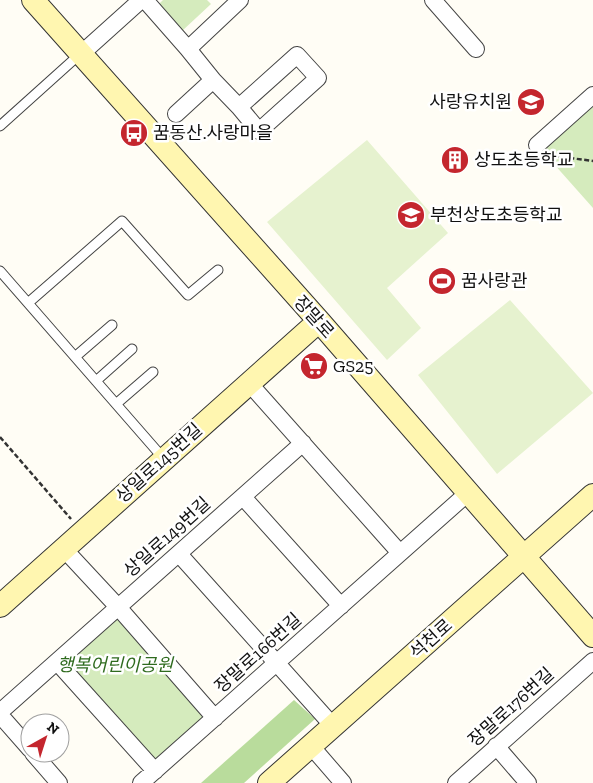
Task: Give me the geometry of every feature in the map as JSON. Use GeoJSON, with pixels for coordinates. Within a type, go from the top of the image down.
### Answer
{"type":"FeatureCollection","features":[{"type":"Feature","properties":{"kind":"street","name":"장말로"},"geometry":{"type":"LineString","coordinates":[[33,0],[469,492],[593,636]]}},
{"type":"Feature","properties":{"kind":"street"},"geometry":{"type":"LineString","coordinates":[[188,49],[240,0]]}},
{"type":"Feature","properties":{"kind":"street"},"geometry":{"type":"LineString","coordinates":[[433,0],[476,49]]}},
{"type":"Feature","properties":{"kind":"street"},"geometry":{"type":"LineString","coordinates":[[81,54],[134,3],[188,49],[259,131],[318,78],[297,55],[239,107]]}},
{"type":"Feature","properties":{"kind":"street"},"geometry":{"type":"LineString","coordinates":[[176,114],[213,80]]}},
{"type":"Feature","properties":{"kind":"street"},"geometry":{"type":"LineString","coordinates":[[542,150],[593,95]]}},
{"type":"Feature","properties":{"kind":"street","name":"상일로145번길"},"geometry":{"type":"LineString","coordinates":[[0,606],[319,322]]}},
{"type":"Feature","properties":{"kind":"street"},"geometry":{"type":"LineString","coordinates":[[249,383],[400,553]]}},
{"type":"Feature","properties":{"kind":"street","name":"상일로149번길"},"geometry":{"type":"LineString","coordinates":[[0,714],[303,443]]}},
{"type":"Feature","properties":{"kind":"street","name":"장말로166번길"},"geometry":{"type":"LineString","coordinates":[[141,783],[469,492]]}},
{"type":"Feature","properties":{"kind":"street","name":"석천로"},"geometry":{"type":"LineString","coordinates":[[269,783],[593,495]]}},
{"type":"Feature","properties":{"kind":"street"},"geometry":{"type":"LineString","coordinates":[[243,496],[341,606]]}},
{"type":"Feature","properties":{"kind":"street"},"geometry":{"type":"LineString","coordinates":[[64,549],[118,607],[215,718]]}},
{"type":"Feature","properties":{"kind":"street"},"geometry":{"type":"LineString","coordinates":[[179,554],[333,726]]}},
{"type":"Feature","properties":{"kind":"street","name":"장말로176번길"},"geometry":{"type":"LineString","coordinates":[[456,783],[593,661]]}},
{"type":"Feature","properties":{"kind":"street"},"geometry":{"type":"LineString","coordinates":[[57,662],[155,771]]}},
{"type":"Feature","properties":{"kind":"street"},"geometry":{"type":"LineString","coordinates":[[0,714],[20,737]]}},
{"type":"Feature","properties":{"kind":"street"},"geometry":{"type":"LineString","coordinates":[[311,746],[343,783]]}},
{"type":"Feature","properties":{"kind":"street"},"geometry":{"type":"LineString","coordinates":[[496,746],[528,783]]}},
{"type":"Feature","properties":{"kind":"street"},"geometry":{"type":"LineString","coordinates":[[42,763],[59,783]]}},
{"type":"Feature","properties":{"kind":"lane"},"geometry":{"type":"LineString","coordinates":[[0,126],[81,54]]}},
{"type":"Feature","properties":{"kind":"lane"},"geometry":{"type":"LineString","coordinates":[[28,303],[122,221],[188,295],[218,270]]}},
{"type":"Feature","properties":{"kind":"lane"},"geometry":{"type":"LineString","coordinates":[[0,271],[164,459]]}},
{"type":"Feature","properties":{"kind":"lane"},"geometry":{"type":"LineString","coordinates":[[75,357],[112,325]]}},
{"type":"Feature","properties":{"kind":"lane"},"geometry":{"type":"LineString","coordinates":[[96,381],[132,349]]}},
{"type":"Feature","properties":{"kind":"lane"},"geometry":{"type":"LineString","coordinates":[[116,404],[154,372]]}},
{"type":"Feature","properties":{"kind":"path"},"geometry":{"type":"LineString","coordinates":[[542,150],[593,161]]}},
{"type":"Feature","properties":{"kind":"path"},"geometry":{"type":"LineString","coordinates":[[0,437],[83,532]]}},
{"type":"Feature","properties":{"kind":"green space"},"geometry":{"type":"Polygon","coordinates":[[[163,0],[207,0],[211,4],[182,31],[159,4],[163,0]]]}},
{"type":"Feature","properties":{"kind":"green space"},"geometry":{"type":"Polygon","coordinates":[[[593,95],[593,208],[537,145],[593,95]]]}},
{"type":"Feature","properties":{"kind":"green space"},"geometry":{"type":"Polygon","coordinates":[[[367,140],[448,233],[387,288],[421,328],[387,360],[267,222],[367,140]]]}},
{"type":"Feature","properties":{"kind":"green space"},"geometry":{"type":"Polygon","coordinates":[[[510,300],[593,393],[497,474],[418,375],[510,300]]]}},
{"type":"Feature","properties":{"kind":"green space","name":"행복어린이공원"},"geometry":{"type":"Polygon","coordinates":[[[118,607],[215,718],[155,771],[57,662],[118,607]]]}},
{"type":"Feature","properties":{"kind":"green space"},"geometry":{"type":"Polygon","coordinates":[[[294,700],[315,719],[244,783],[201,783],[294,700]]]}},
{"type":"Feature","properties":{"kind":"place","name":"사랑유치원"},"geometry":{"type":"Point","coordinates":[531,102]}},
{"type":"Feature","properties":{"kind":"place","name":"꿈동산.사랑마을"},"geometry":{"type":"Point","coordinates":[134,133]}},
{"type":"Feature","properties":{"kind":"place","name":"상도초등학교"},"geometry":{"type":"Point","coordinates":[455,160]}},
{"type":"Feature","properties":{"kind":"place","name":"부천상도초등학교"},"geometry":{"type":"Point","coordinates":[411,215]}},
{"type":"Feature","properties":{"kind":"place","name":"꿈사랑관"},"geometry":{"type":"Point","coordinates":[442,281]}},
{"type":"Feature","properties":{"kind":"place","name":"GS25"},"geometry":{"type":"Point","coordinates":[314,366]}}]}
